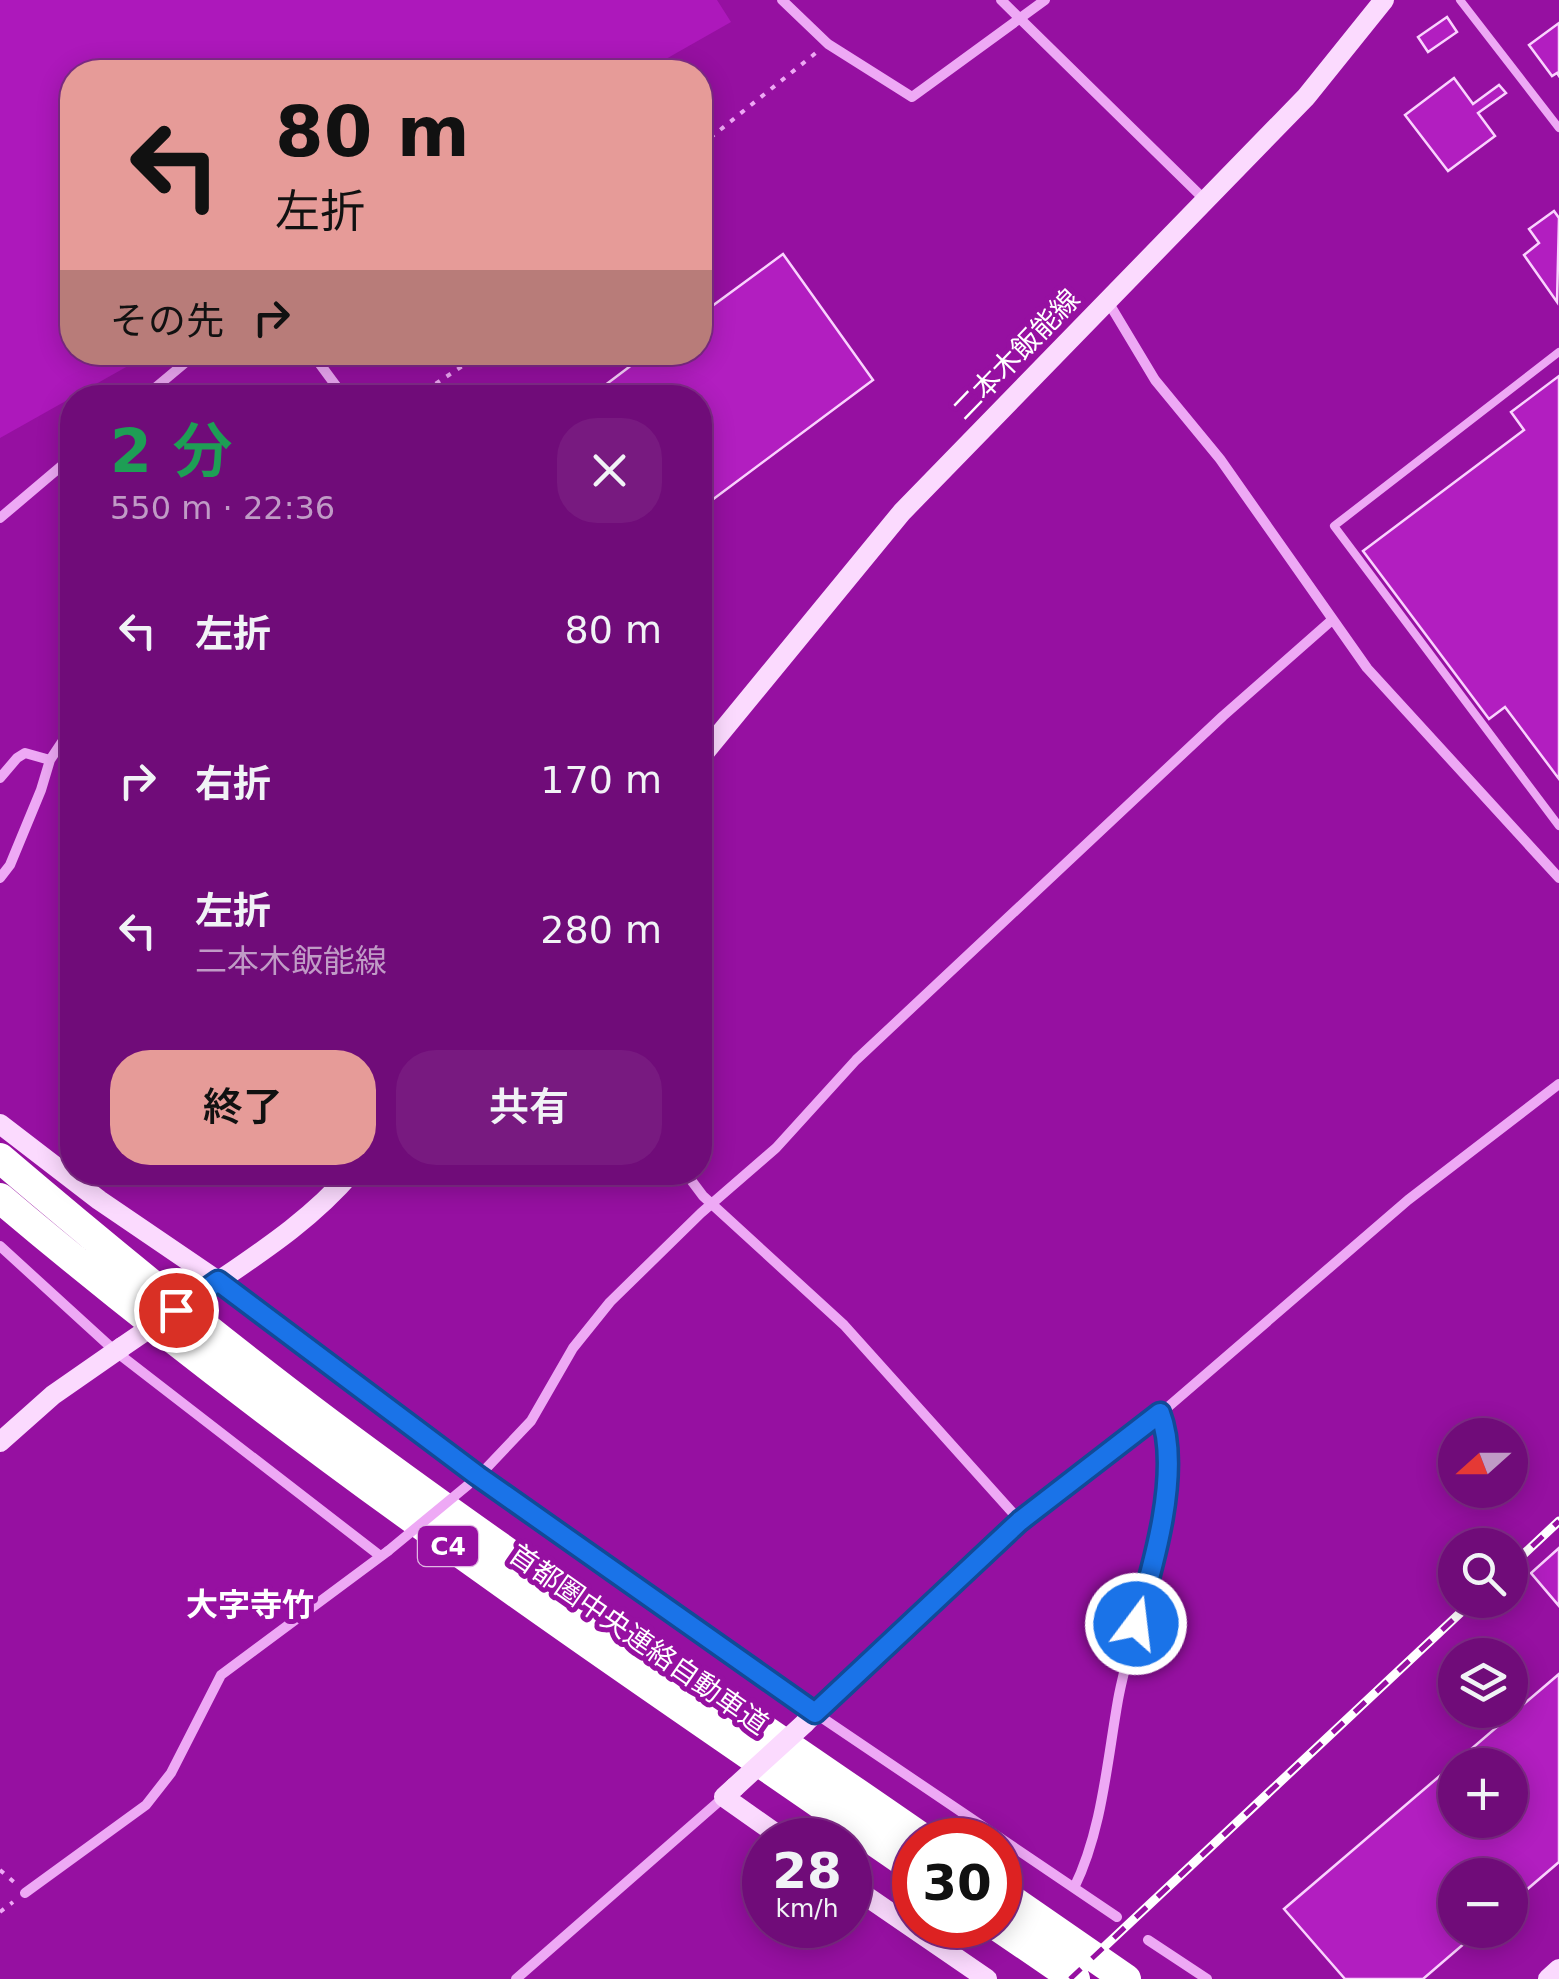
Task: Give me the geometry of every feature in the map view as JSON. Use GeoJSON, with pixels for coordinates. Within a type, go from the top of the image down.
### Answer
{"type":"FeatureCollection","features":[{"type":"Feature","properties":{"kind":"highway","name":"首都圏中央連絡自動車道"},"geometry":{"type":"LineString","coordinates":[[0,1158],[130,1268],[330,1424],[496,1544],[893,1818]]}},
{"type":"Feature","properties":{"kind":"highway","name":"首都圏中央連絡自動車道"},"geometry":{"type":"LineString","coordinates":[[0,1198],[111,1292],[310,1445],[496,1580],[892,1853]]}},
{"type":"Feature","properties":{"kind":"highway"},"geometry":{"type":"LineString","coordinates":[[1022,1907],[1126,1979]]}},
{"type":"Feature","properties":{"kind":"highway"},"geometry":{"type":"LineString","coordinates":[[1022,1943],[1074,1979]]}},
{"type":"Feature","properties":{"kind":"main road","name":"二本木飯能線"},"geometry":{"type":"LineString","coordinates":[[712,743],[902,512],[1306,97],[1384,0]]}},
{"type":"Feature","properties":{"kind":"main road"},"geometry":{"type":"LineString","coordinates":[[0,1124],[60,1172]]}},
{"type":"Feature","properties":{"kind":"main road"},"geometry":{"type":"LineString","coordinates":[[77,1185],[473,1481],[810,1718],[729,1792],[759,1818]]}},
{"type":"Feature","properties":{"kind":"main road"},"geometry":{"type":"LineString","coordinates":[[0,1442],[53,1395],[253,1260],[315,1212],[340,1185]]}},
{"type":"Feature","properties":{"kind":"main road"},"geometry":{"type":"LineString","coordinates":[[872,1900],[987,1979]]}},
{"type":"Feature","properties":{"kind":"main road"},"geometry":{"type":"LineString","coordinates":[[1548,1979],[1559,1970]]}},
{"type":"Feature","properties":{"kind":"street"},"geometry":{"type":"LineString","coordinates":[[782,0],[828,44],[912,98],[1044,0]]}},
{"type":"Feature","properties":{"kind":"street"},"geometry":{"type":"LineString","coordinates":[[1001,0],[1205,200]]}},
{"type":"Feature","properties":{"kind":"street"},"geometry":{"type":"LineString","coordinates":[[1107,299],[1156,380],[1220,459],[1368,668],[1559,878]]}},
{"type":"Feature","properties":{"kind":"street"},"geometry":{"type":"LineString","coordinates":[[159,385],[182,365]]}},
{"type":"Feature","properties":{"kind":"street"},"geometry":{"type":"LineString","coordinates":[[321,365],[336,385]]}},
{"type":"Feature","properties":{"kind":"street"},"geometry":{"type":"LineString","coordinates":[[0,518],[60,467]]}},
{"type":"Feature","properties":{"kind":"street"},"geometry":{"type":"LineString","coordinates":[[26,1893],[146,1805],[171,1773],[222,1676],[349,1582],[473,1481],[531,1421],[590,1324],[776,1148],[870,1046],[1223,716],[1332,620]]}},
{"type":"Feature","properties":{"kind":"street"},"geometry":{"type":"LineString","coordinates":[[0,878],[10,865],[42,790],[50,760],[60,745]]}},
{"type":"Feature","properties":{"kind":"street"},"geometry":{"type":"LineString","coordinates":[[0,778],[16,758],[25,754],[50,760]]}},
{"type":"Feature","properties":{"kind":"street"},"geometry":{"type":"LineString","coordinates":[[1117,1917],[810,1718],[1020,1521],[1160,1413],[1408,1200],[1559,1084]]}},
{"type":"Feature","properties":{"kind":"street"},"geometry":{"type":"LineString","coordinates":[[697,1185],[844,1325],[1020,1521]]}},
{"type":"Feature","properties":{"kind":"street"},"geometry":{"type":"LineString","coordinates":[[0,1246],[119,1349],[384,1553]]}},
{"type":"Feature","properties":{"kind":"street"},"geometry":{"type":"LineString","coordinates":[[1074,1888],[1082,1872],[1103,1789],[1126,1662],[1157,1549],[1169,1458],[1168,1432],[1160,1413]]}},
{"type":"Feature","properties":{"kind":"street"},"geometry":{"type":"LineString","coordinates":[[516,1979],[729,1792]]}},
{"type":"Feature","properties":{"kind":"street"},"geometry":{"type":"LineString","coordinates":[[1148,1940],[1207,1979]]}},
{"type":"Feature","properties":{"kind":"lane"},"geometry":{"type":"LineString","coordinates":[[1460,0],[1559,128]]}},
{"type":"Feature","properties":{"kind":"lane"},"geometry":{"type":"LineString","coordinates":[[1559,352],[1334,526],[1559,826]]}},
{"type":"Feature","properties":{"kind":"path"},"geometry":{"type":"LineString","coordinates":[[712,136],[828,44]]}},
{"type":"Feature","properties":{"kind":"path"},"geometry":{"type":"LineString","coordinates":[[434,385],[464,365]]}},
{"type":"Feature","properties":{"kind":"path"},"geometry":{"type":"LineString","coordinates":[[0,1870],[26,1893],[0,1912]]}},
{"type":"Feature","properties":{"kind":"shaded area"},"geometry":{"type":"Polygon","coordinates":[[[0,0],[717,0],[731,22],[664,60],[60,60],[60,365],[130,365],[94,385],[60,385],[60,404],[0,438],[0,0]]]}},
{"type":"Feature","properties":{"kind":"building"},"geometry":{"type":"Polygon","coordinates":[[[1447,17],[1457,32],[1428,52],[1418,37],[1447,17]]]}},
{"type":"Feature","properties":{"kind":"building"},"geometry":{"type":"Polygon","coordinates":[[[1559,23],[1559,76],[1552,76],[1529,45],[1559,23]]]}},
{"type":"Feature","properties":{"kind":"building"},"geometry":{"type":"Polygon","coordinates":[[[1454,78],[1473,104],[1499,85],[1506,93],[1478,113],[1495,136],[1448,171],[1405,115],[1454,78]]]}},
{"type":"Feature","properties":{"kind":"building"},"geometry":{"type":"Polygon","coordinates":[[[1554,211],[1559,218],[1557,302],[1524,255],[1539,243],[1529,229],[1554,211]]]}},
{"type":"Feature","properties":{"kind":"building"},"geometry":{"type":"Polygon","coordinates":[[[783,254],[873,380],[712,500],[712,385],[605,385],[632,365],[712,365],[712,306],[783,254]]]}},
{"type":"Feature","properties":{"kind":"building"},"geometry":{"type":"Polygon","coordinates":[[[1559,376],[1559,779],[1505,707],[1489,719],[1363,551],[1524,430],[1511,412],[1559,376]]]}},
{"type":"Feature","properties":{"kind":"building"},"geometry":{"type":"Polygon","coordinates":[[[1559,1548],[1559,1606],[1531,1573],[1559,1548]]]}},
{"type":"Feature","properties":{"kind":"building"},"geometry":{"type":"Polygon","coordinates":[[[1559,1674],[1559,1862],[1528,1889],[1528,1858],[1438,1858],[1438,1948],[1459,1948],[1423,1979],[1345,1979],[1284,1909],[1438,1777],[1438,1838],[1528,1838],[1528,1748],[1472,1748],[1496,1728],[1528,1728],[1528,1700],[1559,1674]]]}},
{"type":"Feature","properties":{"kind":"railway"},"geometry":{"type":"LineString","coordinates":[[1528,1550],[1559,1521]]}},
{"type":"Feature","properties":{"kind":"railway"},"geometry":{"type":"LineString","coordinates":[[1070,1979],[1455,1618]]}},
{"type":"Feature","properties":{"kind":"district","name":"大字寺竹"},"geometry":{"type":"Point","coordinates":[250,1605]}},
{"type":"Feature","properties":{"kind":"route"},"geometry":{"type":"LineString","coordinates":[[176,1310],[218,1281],[478,1476],[815,1713],[1020,1521],[1160,1413],[1168,1432],[1169,1458],[1157,1549],[1136,1624]]}}]}
